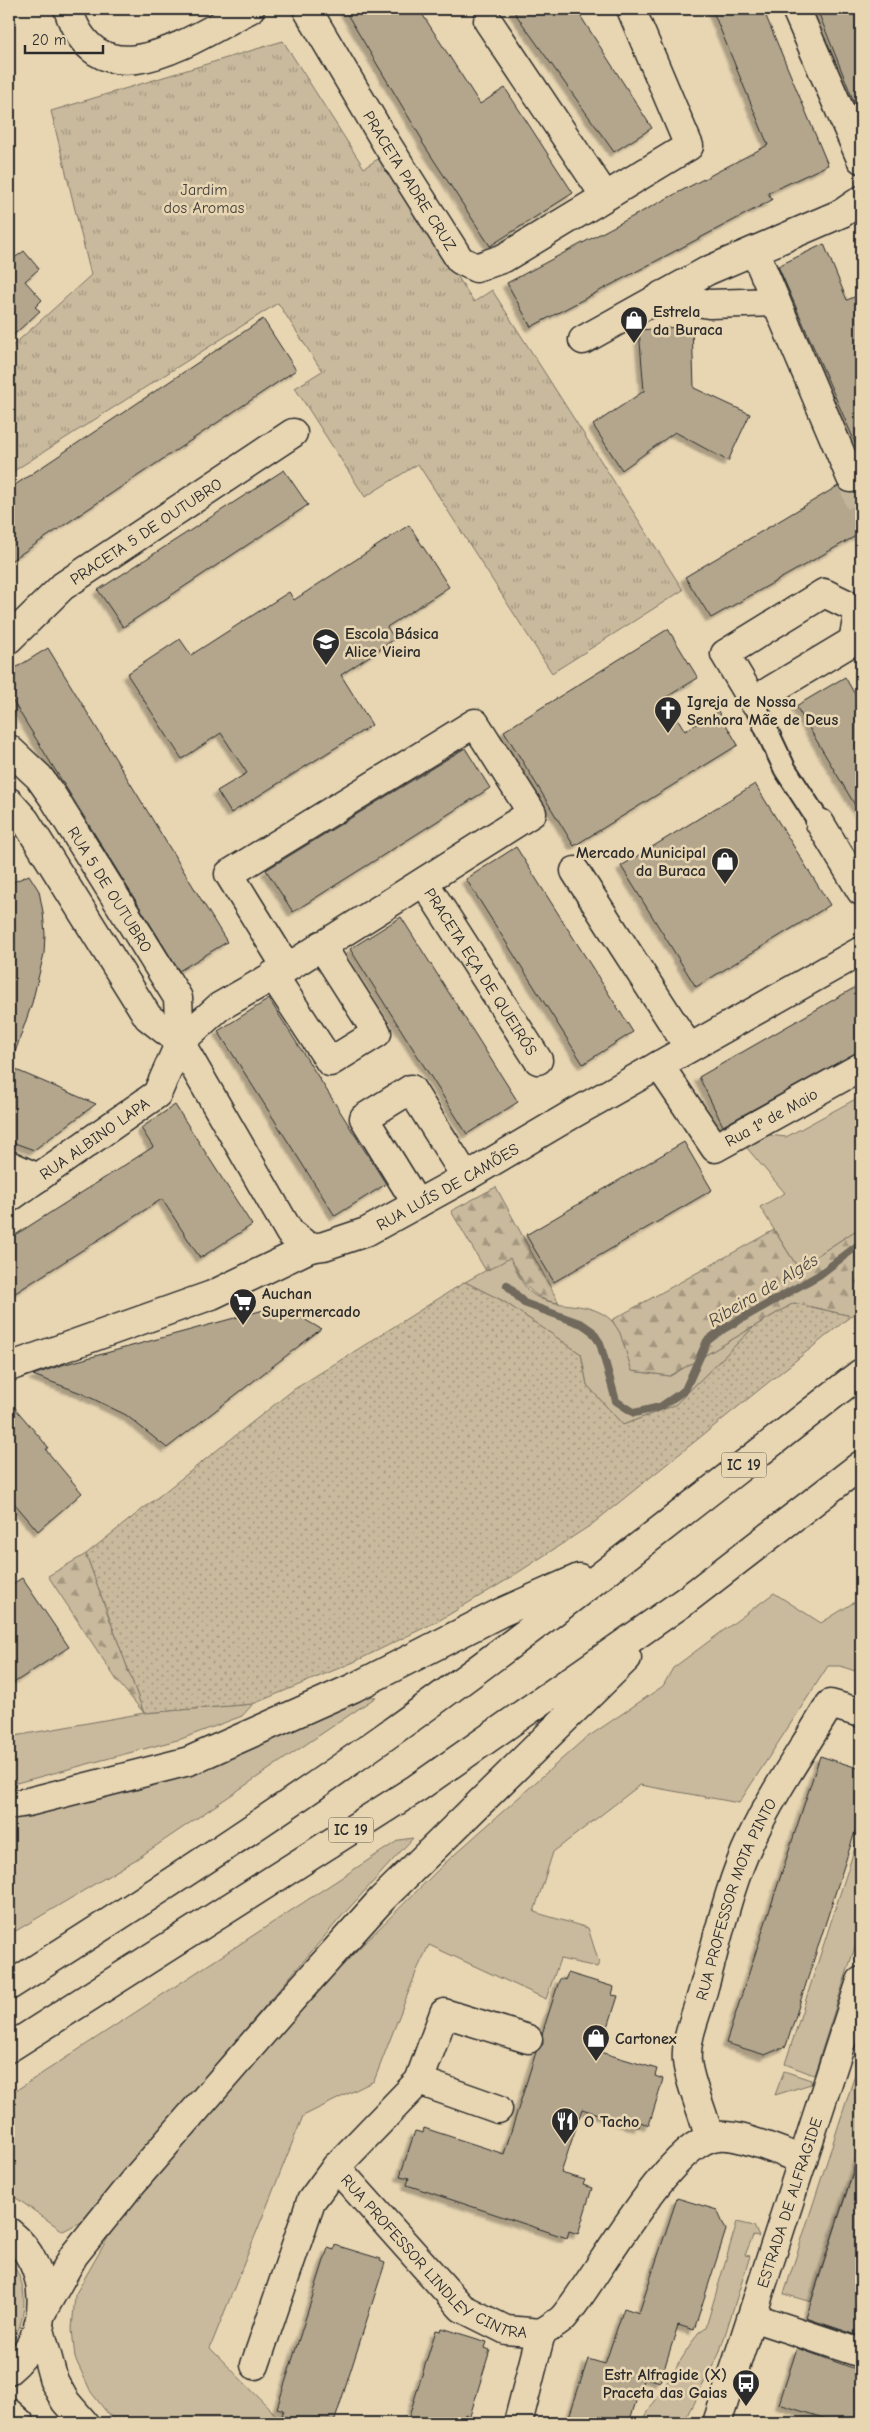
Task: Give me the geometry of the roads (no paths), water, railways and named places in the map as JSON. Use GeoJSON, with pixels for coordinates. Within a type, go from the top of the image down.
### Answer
{"type":"FeatureCollection","features":[{"type":"Feature","properties":{"kind":"main road"},"geometry":{"type":"LineString","coordinates":[[68,9],[77,31],[87,43],[100,53],[112,59],[138,60],[154,56],[250,9]]}},
{"type":"Feature","properties":{"kind":"main road","name":"PRACETA PADRE CRUZ"},"geometry":{"type":"LineString","coordinates":[[307,9],[386,143],[460,260],[476,268],[504,258],[689,146],[631,9]]}},
{"type":"Feature","properties":{"kind":"main road"},"geometry":{"type":"LineString","coordinates":[[796,9],[861,159]]}},
{"type":"Feature","properties":{"kind":"main road"},"geometry":{"type":"LineString","coordinates":[[488,21],[606,196]]}},
{"type":"Feature","properties":{"kind":"main road"},"geometry":{"type":"LineString","coordinates":[[584,340],[707,271],[755,252],[852,206]]}},
{"type":"Feature","properties":{"kind":"main road"},"geometry":{"type":"LineString","coordinates":[[755,252],[851,478]]}},
{"type":"Feature","properties":{"kind":"main road"},"geometry":{"type":"LineString","coordinates":[[662,295],[709,304],[776,302]]}},
{"type":"Feature","properties":{"kind":"main road","name":"PRACETA 5 DE OUTUBRO"},"geometry":{"type":"LineString","coordinates":[[9,639],[63,586],[292,433]]}},
{"type":"Feature","properties":{"kind":"main road"},"geometry":{"type":"LineString","coordinates":[[824,593],[861,611],[853,641],[753,701],[725,654],[824,593]]}},
{"type":"Feature","properties":{"kind":"main road"},"geometry":{"type":"LineString","coordinates":[[180,1042],[219,1007],[280,971],[321,945],[424,882],[532,813],[475,723],[229,874],[280,971],[330,1062],[377,1033],[321,945]]}},
{"type":"Feature","properties":{"kind":"main road","name":"RUA 5 DE OUTUBRO"},"geometry":{"type":"LineString","coordinates":[[9,749],[39,778],[53,797],[178,998],[180,1042]]}},
{"type":"Feature","properties":{"kind":"main road","name":"RUA 5 DE OUTUBRO"},"geometry":{"type":"LineString","coordinates":[[9,802],[25,820],[148,1018],[180,1042],[290,1233],[310,1248]]}},
{"type":"Feature","properties":{"kind":"main road"},"geometry":{"type":"LineString","coordinates":[[820,823],[861,891]]}},
{"type":"Feature","properties":{"kind":"main road"},"geometry":{"type":"LineString","coordinates":[[575,871],[690,1048]]}},
{"type":"Feature","properties":{"kind":"main road","name":"PRACETA EÇA DE QUEIRÓS"},"geometry":{"type":"LineString","coordinates":[[424,882],[538,1060]]}},
{"type":"Feature","properties":{"kind":"main road","name":"RUA LUÍS DE CAMÕES"},"geometry":{"type":"LineString","coordinates":[[9,1367],[212,1295],[310,1248],[324,1246],[366,1232],[466,1177],[861,951]]}},
{"type":"Feature","properties":{"kind":"main road","name":"RUA ALBINO LAPA"},"geometry":{"type":"LineString","coordinates":[[9,1198],[157,1094],[180,1042]]}},
{"type":"Feature","properties":{"kind":"main road","name":"Rua 1º de Maio"},"geometry":{"type":"LineString","coordinates":[[659,1066],[715,1148],[861,1067]]}},
{"type":"Feature","properties":{"kind":"main road"},"geometry":{"type":"LineString","coordinates":[[418,1204],[364,1118],[411,1089],[466,1177]]}},
{"type":"Feature","properties":{"kind":"main road"},"geometry":{"type":"LineString","coordinates":[[9,1165],[38,1178]]}},
{"type":"Feature","properties":{"kind":"main road","name":"IC 19"},"geometry":{"type":"LineString","coordinates":[[9,1986],[143,1901],[383,1738],[626,1557],[861,1373]]}},
{"type":"Feature","properties":{"kind":"main road","name":"IC 19"},"geometry":{"type":"LineString","coordinates":[[9,2048],[417,1788],[685,1601],[861,1465]]}},
{"type":"Feature","properties":{"kind":"main road"},"geometry":{"type":"LineString","coordinates":[[9,1806],[188,1761],[353,1688],[500,1613],[626,1557]]}},
{"type":"Feature","properties":{"kind":"main road"},"geometry":{"type":"LineString","coordinates":[[9,2370],[30,2346],[40,2319],[74,2255],[132,2183],[382,1899],[472,1808],[685,1601]]}},
{"type":"Feature","properties":{"kind":"main road","name":"RUA PROFESSOR MOTA PINTO"},"geometry":{"type":"LineString","coordinates":[[709,2138],[704,2115],[692,2084],[687,2050],[719,1931],[733,1888],[751,1839],[830,1704],[861,1713]]}},
{"type":"Feature","properties":{"kind":"main road","name":"ESTRADA DE ALFRAGIDE"},"geometry":{"type":"LineString","coordinates":[[717,2423],[861,1981]]}},
{"type":"Feature","properties":{"kind":"main road"},"geometry":{"type":"LineString","coordinates":[[255,2365],[311,2201],[336,2167],[419,2081],[444,2013],[528,2038]]}},
{"type":"Feature","properties":{"kind":"main road"},"geometry":{"type":"LineString","coordinates":[[419,2081],[498,2109]]}},
{"type":"Feature","properties":{"kind":"main road"},"geometry":{"type":"LineString","coordinates":[[518,2423],[540,2333],[562,2320],[643,2201],[694,2146],[709,2138],[729,2136],[803,2160]]}},
{"type":"Feature","properties":{"kind":"main road","name":"RUA PROFESSOR LINDLEY CINTRA"},"geometry":{"type":"LineString","coordinates":[[336,2167],[462,2308],[506,2330],[540,2333]]}},
{"type":"Feature","properties":{"kind":"main road"},"geometry":{"type":"LineString","coordinates":[[9,2232],[18,2239],[33,2261],[42,2286],[40,2319],[54,2381],[65,2401],[84,2423]]}},
{"type":"Feature","properties":{"kind":"main road"},"geometry":{"type":"LineString","coordinates":[[752,2316],[861,2353]]}},
{"type":"Feature","properties":{"kind":"main road"},"geometry":{"type":"LineString","coordinates":[[9,2413],[20,2423]]}},
{"type":"Feature","properties":{"kind":"street"},"geometry":{"type":"LineString","coordinates":[[753,701],[785,769],[820,823]]}},
{"type":"Feature","properties":{"kind":"waterway","name":"Ribeira de Algés"},"geometry":{"type":"LineString","coordinates":[[507,1285],[524,1303],[582,1324],[592,1331],[600,1343],[616,1401],[634,1413],[660,1407],[685,1390],[707,1341],[720,1331],[819,1275],[861,1243]]}},
{"type":"Feature","properties":{"kind":"tunnel"},"geometry":{"type":"LineString","coordinates":[[851,478],[861,506]]}},
{"type":"Feature","properties":{"kind":"place","name":"Estrela da Buraca"},"geometry":{"type":"Point","coordinates":[634,344]}},
{"type":"Feature","properties":{"kind":"place","name":"Escola Básica Alice Vieira"},"geometry":{"type":"Point","coordinates":[326,666]}},
{"type":"Feature","properties":{"kind":"place","name":"Igreja de Nossa Senhora Mãe de Deus"},"geometry":{"type":"Point","coordinates":[668,734]}},
{"type":"Feature","properties":{"kind":"place","name":"Mercado Municipal da Buraca"},"geometry":{"type":"Point","coordinates":[725,885]}},
{"type":"Feature","properties":{"kind":"place","name":"Auchan Supermercado"},"geometry":{"type":"Point","coordinates":[243,1326]}},
{"type":"Feature","properties":{"kind":"place","name":"Cartonex"},"geometry":{"type":"Point","coordinates":[596,2062]}},
{"type":"Feature","properties":{"kind":"place","name":"O Tacho"},"geometry":{"type":"Point","coordinates":[565,2145]}},
{"type":"Feature","properties":{"kind":"place","name":"Estr Alfragide (X) Praceta das Gaias"},"geometry":{"type":"Point","coordinates":[746,2407]}},
{"type":"Feature","properties":{"kind":"park label","name":"Jardim dos Aromas"},"geometry":{"type":"Point","coordinates":[204,198]}}]}
